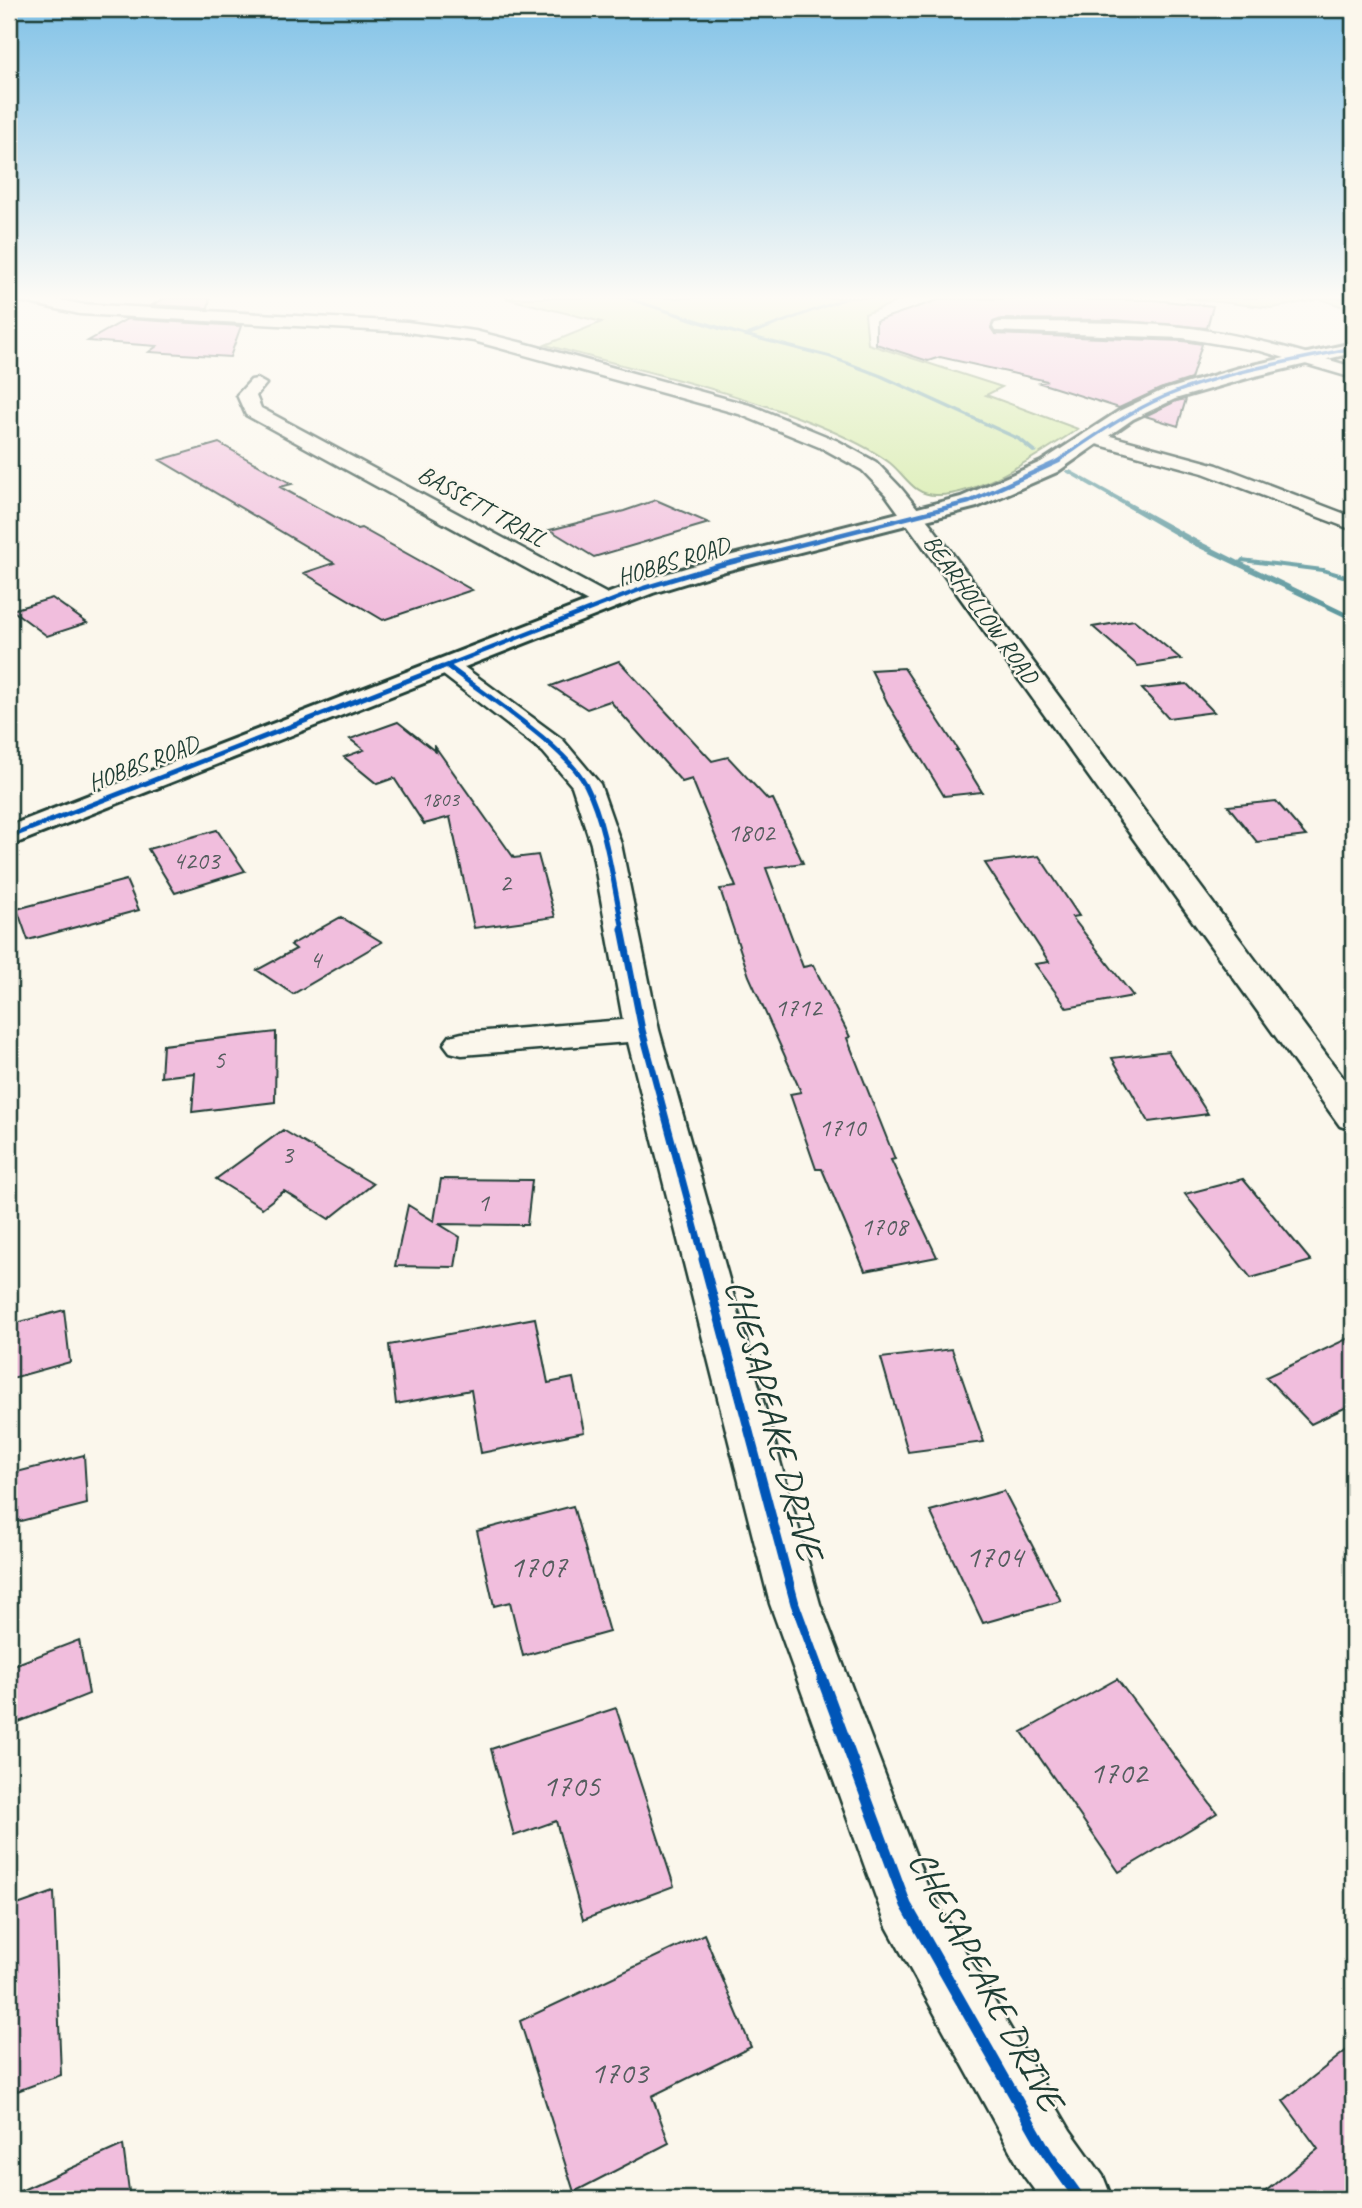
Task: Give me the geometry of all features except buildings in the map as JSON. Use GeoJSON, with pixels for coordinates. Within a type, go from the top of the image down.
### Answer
{"type":"FeatureCollection","features":[{"type":"Feature","properties":{"kind":"street","name":"BASSETT TRAIL"},"geometry":{"type":"LineString","coordinates":[[249,401],[253,411],[605,602]]}},
{"type":"Feature","properties":{"kind":"street","name":"BEARHOLLOW ROAD"},"geometry":{"type":"LineString","coordinates":[[713,401],[746,410],[800,431],[869,466],[913,517],[1353,1117]]}},
{"type":"Feature","properties":{"kind":"street","name":"HOBBS ROAD"},"geometry":{"type":"LineString","coordinates":[[9,837],[605,602],[717,566],[969,502],[1016,484],[1049,467],[1126,415],[1155,401]]}},
{"type":"Feature","properties":{"kind":"street"},"geometry":{"type":"LineString","coordinates":[[1092,437],[1210,469],[1353,524]]}},
{"type":"Feature","properties":{"kind":"street","name":"CHESAPEAKE DRIVE"},"geometry":{"type":"LineString","coordinates":[[447,666],[553,746],[586,784],[606,844],[642,1030],[795,1604],[906,1905],[1048,2152],[1080,2199]]}},
{"type":"Feature","properties":{"kind":"street"},"geometry":{"type":"LineString","coordinates":[[462,1044],[642,1030]]}},
{"type":"Feature","properties":{"kind":"green space"},"geometry":{"type":"Polygon","coordinates":[[[751,401],[1002,401],[1078,429],[990,481],[952,494],[936,495],[921,492],[890,463],[870,450],[834,432],[751,401]]]}},
{"type":"Feature","properties":{"kind":"waterway"},"geometry":{"type":"LineString","coordinates":[[936,401],[1019,439],[1035,452]]}},
{"type":"Feature","properties":{"kind":"waterway"},"geometry":{"type":"LineString","coordinates":[[1068,471],[1194,542],[1353,619]]}},
{"type":"Feature","properties":{"kind":"waterway"},"geometry":{"type":"LineString","coordinates":[[1242,560],[1323,570],[1353,579]]}},
{"type":"Feature","properties":{"kind":"cycle path"},"geometry":{"type":"LineString","coordinates":[[9,837],[644,588],[717,566],[969,502],[1049,467],[1126,415],[1155,401]]}},
{"type":"Feature","properties":{"kind":"cycle path"},"geometry":{"type":"LineString","coordinates":[[447,666],[553,746],[586,784],[606,844],[642,1030],[795,1604],[906,1905],[1047,2153],[1080,2199]]}}]}
